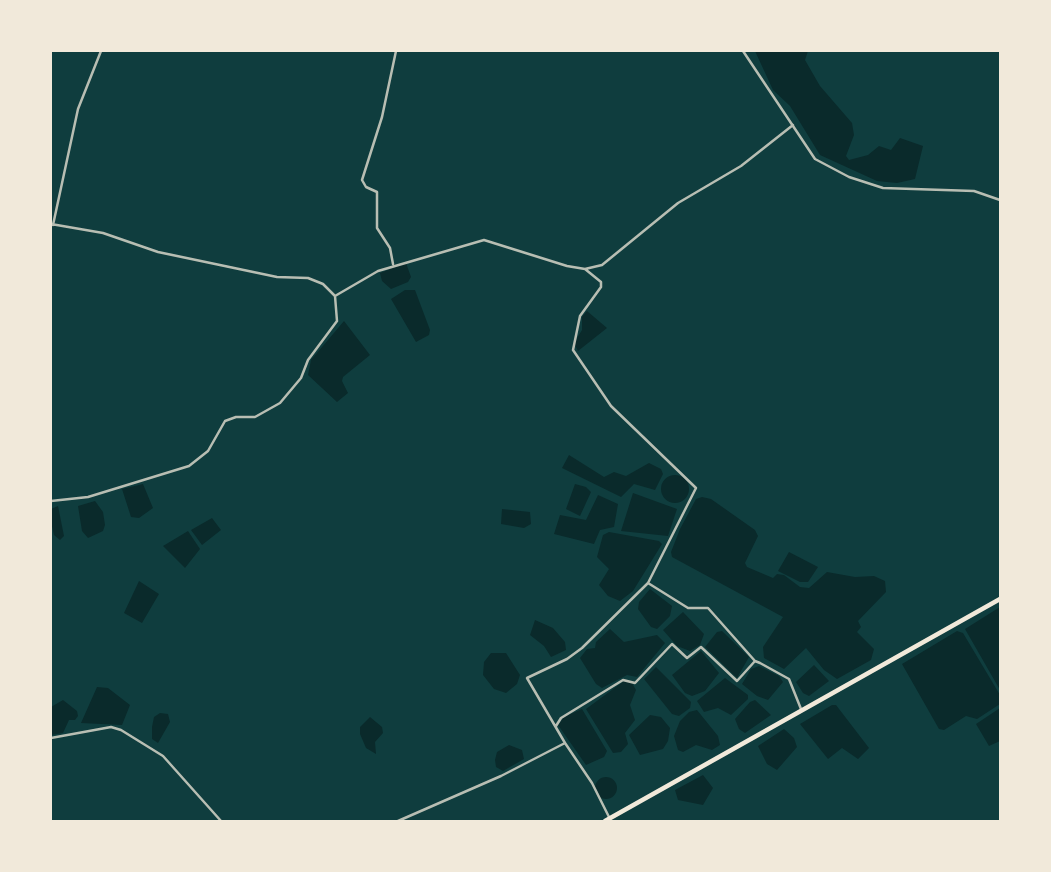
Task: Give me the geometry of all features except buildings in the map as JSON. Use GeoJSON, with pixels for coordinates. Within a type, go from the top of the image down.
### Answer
{"type":"FeatureCollection","features":[{"type":"Feature","properties":{"kind":"main road"},"geometry":{"type":"LineString","coordinates":[[607,820],[1000,599]]}},
{"type":"Feature","properties":{"kind":"street"},"geometry":{"type":"LineString","coordinates":[[51,501],[88,497],[190,466],[208,451],[225,421],[255,417],[280,403],[301,378],[308,360],[338,321],[335,296],[323,284],[308,278],[277,276],[158,252],[103,233],[52,224],[79,109],[101,51]]}},
{"type":"Feature","properties":{"kind":"street"},"geometry":{"type":"LineString","coordinates":[[393,266],[390,247],[377,228],[377,192],[366,187],[362,180],[383,117],[396,51]]}},
{"type":"Feature","properties":{"kind":"street"},"geometry":{"type":"LineString","coordinates":[[743,51],[815,159],[849,177],[883,188],[974,191],[1000,200]]}},
{"type":"Feature","properties":{"kind":"street"},"geometry":{"type":"LineString","coordinates":[[585,269],[602,265],[678,203],[741,166],[793,125]]}},
{"type":"Feature","properties":{"kind":"street"},"geometry":{"type":"LineString","coordinates":[[335,296],[393,266],[484,240],[585,269],[601,282],[601,287],[580,316],[573,350],[611,406],[696,488],[648,583],[582,648],[567,659],[527,678],[592,783],[607,820]]}},
{"type":"Feature","properties":{"kind":"street"},"geometry":{"type":"LineString","coordinates":[[648,583],[688,608],[708,608],[755,661],[789,678],[802,711]]}},
{"type":"Feature","properties":{"kind":"street"},"geometry":{"type":"LineString","coordinates":[[556,726],[561,718],[623,680],[635,683],[672,644],[687,658],[701,647],[737,681],[755,661]]}},
{"type":"Feature","properties":{"kind":"street"},"geometry":{"type":"LineString","coordinates":[[52,738],[111,727],[144,742],[163,756],[221,821]]}},
{"type":"Feature","properties":{"kind":"street"},"geometry":{"type":"LineString","coordinates":[[398,821],[500,776],[565,743]]}},
{"type":"Feature","properties":{"kind":"water"},"geometry":{"type":"Polygon","coordinates":[[[755,51],[808,51],[805,60],[820,86],[852,123],[854,135],[846,156],[849,160],[868,155],[879,146],[891,150],[900,138],[923,146],[915,179],[897,183],[877,181],[820,155],[790,106],[773,90],[755,51]]]}},
{"type":"Feature","properties":{"kind":"water"},"geometry":{"type":"Polygon","coordinates":[[[406,263],[411,277],[408,282],[391,289],[382,281],[380,273],[406,263]]]}},
{"type":"Feature","properties":{"kind":"water"},"geometry":{"type":"Polygon","coordinates":[[[405,290],[415,290],[430,330],[429,335],[416,342],[391,299],[405,290]]]}},
{"type":"Feature","properties":{"kind":"water"},"geometry":{"type":"Polygon","coordinates":[[[587,311],[607,328],[578,351],[574,343],[582,330],[582,317],[587,311]]]}},
{"type":"Feature","properties":{"kind":"water"},"geometry":{"type":"Polygon","coordinates":[[[344,321],[370,355],[343,377],[342,381],[348,393],[337,402],[308,375],[311,360],[344,321]]]}},
{"type":"Feature","properties":{"kind":"water"},"geometry":{"type":"Polygon","coordinates":[[[569,455],[604,477],[614,472],[626,476],[649,463],[661,469],[663,474],[655,490],[634,484],[621,497],[562,468],[569,455]]]}},
{"type":"Feature","properties":{"kind":"water"},"geometry":{"type":"Polygon","coordinates":[[[675,475],[685,479],[689,489],[685,499],[675,503],[665,499],[661,489],[665,479],[675,475]]]}},
{"type":"Feature","properties":{"kind":"water"},"geometry":{"type":"Polygon","coordinates":[[[143,484],[153,508],[139,518],[131,517],[122,489],[143,484]]]}},
{"type":"Feature","properties":{"kind":"water"},"geometry":{"type":"Polygon","coordinates":[[[575,484],[586,487],[591,492],[580,516],[566,509],[575,484]]]}},
{"type":"Feature","properties":{"kind":"water"},"geometry":{"type":"Polygon","coordinates":[[[633,493],[677,509],[668,536],[621,531],[633,493]]]}},
{"type":"Feature","properties":{"kind":"water"},"geometry":{"type":"Polygon","coordinates":[[[598,495],[618,504],[614,527],[600,530],[594,544],[554,534],[560,515],[586,520],[598,495]]]}},
{"type":"Feature","properties":{"kind":"water"},"geometry":{"type":"Polygon","coordinates":[[[696,499],[711,499],[755,530],[758,536],[745,563],[747,567],[773,578],[777,574],[784,575],[800,587],[809,588],[827,572],[855,577],[874,576],[885,581],[886,592],[858,621],[861,627],[857,632],[874,649],[871,660],[837,679],[824,670],[806,648],[784,669],[764,658],[763,647],[783,617],[672,557],[671,552],[680,529],[696,499]]]}},
{"type":"Feature","properties":{"kind":"water"},"geometry":{"type":"Polygon","coordinates":[[[95,501],[103,512],[105,525],[103,531],[88,538],[82,531],[78,506],[95,501]]]}},
{"type":"Feature","properties":{"kind":"water"},"geometry":{"type":"Polygon","coordinates":[[[58,506],[64,536],[60,540],[54,535],[51,522],[51,509],[58,506]]]}},
{"type":"Feature","properties":{"kind":"water"},"geometry":{"type":"Polygon","coordinates":[[[502,509],[530,512],[531,524],[524,528],[501,524],[502,509]]]}},
{"type":"Feature","properties":{"kind":"water"},"geometry":{"type":"Polygon","coordinates":[[[212,518],[221,530],[202,545],[191,530],[212,518]]]}},
{"type":"Feature","properties":{"kind":"water"},"geometry":{"type":"Polygon","coordinates":[[[188,531],[200,549],[185,568],[163,546],[188,531]]]}},
{"type":"Feature","properties":{"kind":"water"},"geometry":{"type":"Polygon","coordinates":[[[609,532],[659,541],[662,544],[633,591],[620,601],[608,596],[599,585],[609,569],[597,557],[603,535],[609,532]]]}},
{"type":"Feature","properties":{"kind":"water"},"geometry":{"type":"Polygon","coordinates":[[[789,552],[818,567],[808,582],[800,582],[778,571],[789,552]]]}},
{"type":"Feature","properties":{"kind":"water"},"geometry":{"type":"Polygon","coordinates":[[[139,581],[159,594],[142,623],[124,613],[139,581]]]}},
{"type":"Feature","properties":{"kind":"water"},"geometry":{"type":"Polygon","coordinates":[[[650,589],[672,606],[670,616],[657,629],[651,627],[638,609],[639,602],[650,589]]]}},
{"type":"Feature","properties":{"kind":"water"},"geometry":{"type":"Polygon","coordinates":[[[1000,607],[1000,690],[965,629],[1000,607]]]}},
{"type":"Feature","properties":{"kind":"water"},"geometry":{"type":"Polygon","coordinates":[[[683,612],[704,634],[700,645],[690,651],[677,646],[663,630],[683,612]]]}},
{"type":"Feature","properties":{"kind":"water"},"geometry":{"type":"Polygon","coordinates":[[[535,620],[553,628],[565,642],[566,650],[551,657],[544,646],[530,635],[535,620]]]}},
{"type":"Feature","properties":{"kind":"water"},"geometry":{"type":"Polygon","coordinates":[[[610,629],[624,642],[657,635],[665,643],[637,677],[627,675],[602,688],[596,684],[580,658],[587,649],[595,648],[596,642],[610,629]]]}},
{"type":"Feature","properties":{"kind":"water"},"geometry":{"type":"Polygon","coordinates":[[[722,631],[749,657],[737,678],[705,647],[717,632],[722,631]]]}},
{"type":"Feature","properties":{"kind":"water"},"geometry":{"type":"Polygon","coordinates":[[[957,631],[963,633],[1000,695],[1000,704],[977,719],[966,716],[944,730],[939,729],[902,664],[957,631]]]}},
{"type":"Feature","properties":{"kind":"water"},"geometry":{"type":"Polygon","coordinates":[[[701,651],[719,673],[705,691],[692,696],[685,693],[672,675],[701,651]]]}},
{"type":"Feature","properties":{"kind":"water"},"geometry":{"type":"Polygon","coordinates":[[[491,653],[506,653],[520,675],[517,684],[506,693],[494,689],[483,675],[484,662],[491,653]]]}},
{"type":"Feature","properties":{"kind":"water"},"geometry":{"type":"Polygon","coordinates":[[[814,665],[829,681],[809,696],[803,693],[796,682],[814,665]]]}},
{"type":"Feature","properties":{"kind":"water"},"geometry":{"type":"Polygon","coordinates":[[[759,666],[779,676],[783,682],[768,700],[757,696],[742,684],[751,669],[759,666]]]}},
{"type":"Feature","properties":{"kind":"water"},"geometry":{"type":"Polygon","coordinates":[[[656,667],[691,702],[690,708],[679,716],[672,714],[644,679],[656,667]]]}},
{"type":"Feature","properties":{"kind":"water"},"geometry":{"type":"Polygon","coordinates":[[[725,678],[748,695],[748,699],[731,715],[718,708],[704,712],[697,701],[725,678]]]}},
{"type":"Feature","properties":{"kind":"water"},"geometry":{"type":"Polygon","coordinates":[[[624,681],[632,683],[636,690],[630,705],[635,720],[625,733],[628,744],[621,752],[613,753],[586,709],[624,681]]]}},
{"type":"Feature","properties":{"kind":"water"},"geometry":{"type":"Polygon","coordinates":[[[97,687],[108,688],[130,705],[122,725],[81,723],[97,687]]]}},
{"type":"Feature","properties":{"kind":"water"},"geometry":{"type":"Polygon","coordinates":[[[63,700],[77,711],[78,716],[75,720],[69,720],[63,733],[51,735],[51,707],[63,700]]]}},
{"type":"Feature","properties":{"kind":"water"},"geometry":{"type":"Polygon","coordinates":[[[755,700],[771,715],[745,733],[739,729],[735,719],[755,700]]]}},
{"type":"Feature","properties":{"kind":"water"},"geometry":{"type":"Polygon","coordinates":[[[836,705],[869,748],[858,759],[842,748],[828,759],[800,724],[836,705]]]}},
{"type":"Feature","properties":{"kind":"water"},"geometry":{"type":"Polygon","coordinates":[[[1000,708],[1000,741],[989,746],[976,724],[1000,708]]]}},
{"type":"Feature","properties":{"kind":"water"},"geometry":{"type":"Polygon","coordinates":[[[582,709],[607,751],[604,757],[586,765],[558,725],[564,717],[582,709]]]}},
{"type":"Feature","properties":{"kind":"water"},"geometry":{"type":"Polygon","coordinates":[[[697,710],[718,736],[720,745],[712,750],[696,745],[683,752],[678,750],[674,736],[680,721],[689,712],[697,710]]]}},
{"type":"Feature","properties":{"kind":"water"},"geometry":{"type":"Polygon","coordinates":[[[160,713],[168,714],[170,722],[158,743],[152,739],[152,727],[154,717],[160,713]]]}},
{"type":"Feature","properties":{"kind":"water"},"geometry":{"type":"Polygon","coordinates":[[[650,715],[661,717],[670,728],[668,741],[663,749],[640,755],[629,735],[650,715]]]}},
{"type":"Feature","properties":{"kind":"water"},"geometry":{"type":"Polygon","coordinates":[[[370,717],[382,727],[383,733],[375,742],[376,754],[366,748],[360,734],[360,727],[370,717]]]}},
{"type":"Feature","properties":{"kind":"water"},"geometry":{"type":"Polygon","coordinates":[[[784,729],[794,738],[797,747],[777,770],[767,764],[758,746],[784,729]]]}},
{"type":"Feature","properties":{"kind":"water"},"geometry":{"type":"Polygon","coordinates":[[[509,745],[522,750],[524,759],[503,771],[496,767],[495,760],[497,752],[509,745]]]}},
{"type":"Feature","properties":{"kind":"water"},"geometry":{"type":"Polygon","coordinates":[[[703,775],[713,788],[703,805],[678,800],[675,790],[703,775]]]}},
{"type":"Feature","properties":{"kind":"water"},"geometry":{"type":"Polygon","coordinates":[[[606,777],[614,780],[617,788],[614,796],[606,799],[598,796],[595,788],[598,780],[606,777]]]}}]}
